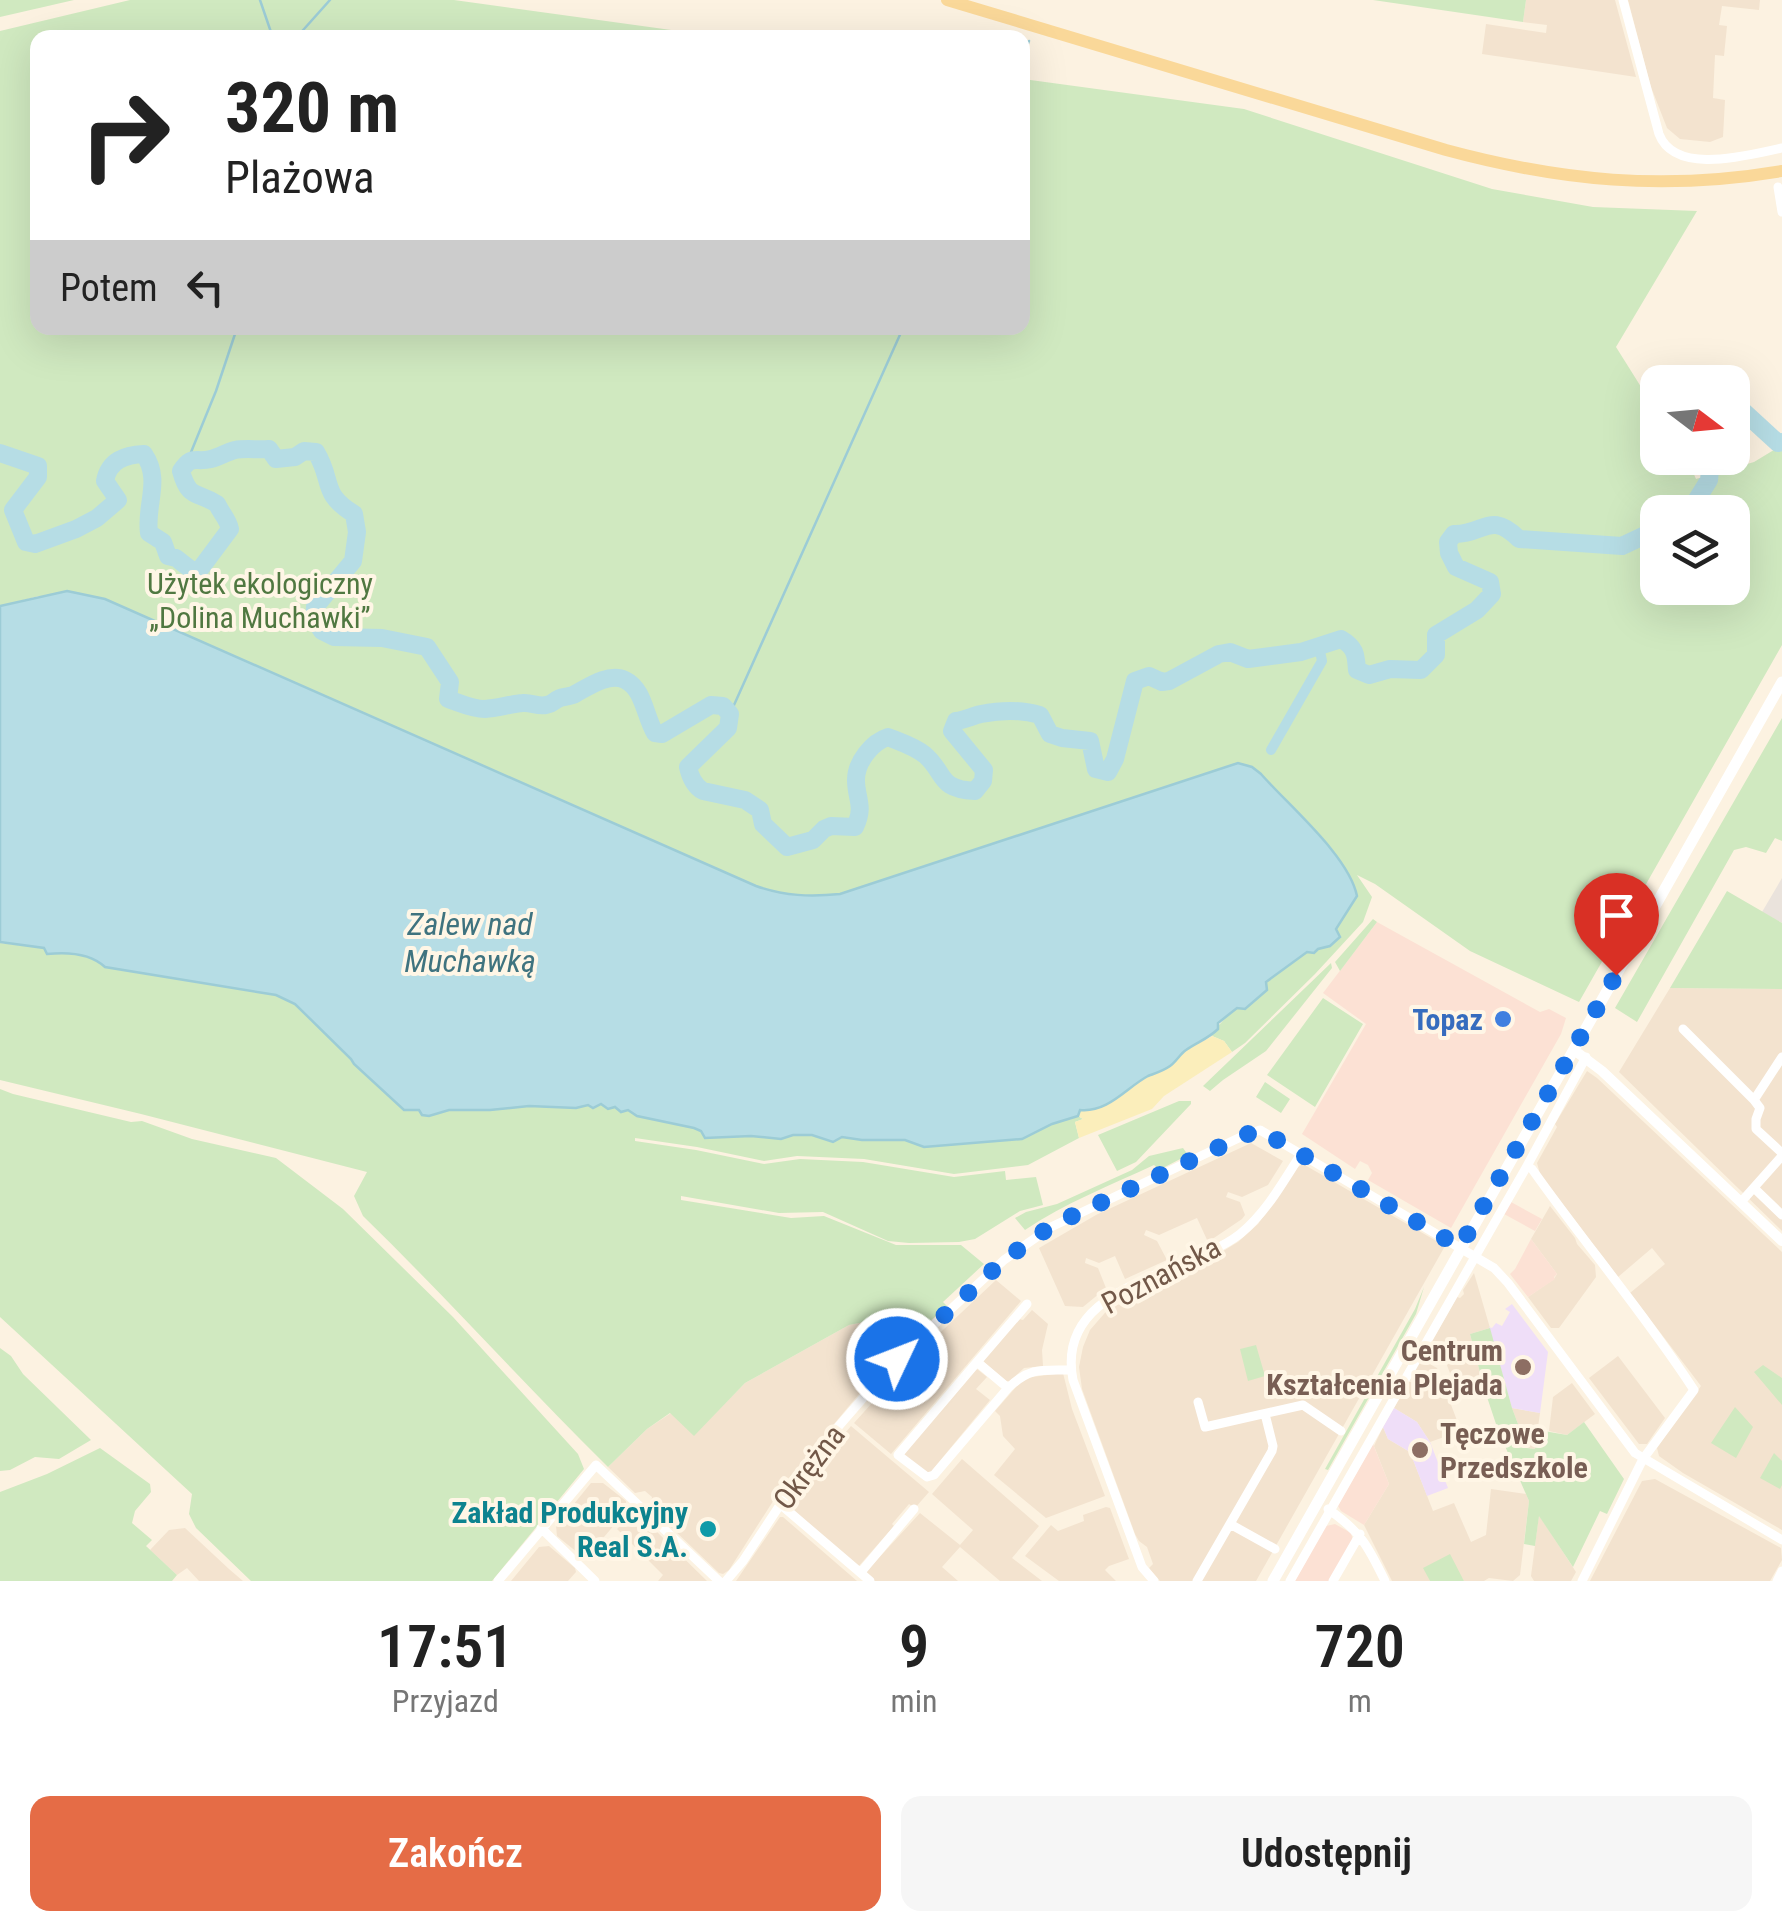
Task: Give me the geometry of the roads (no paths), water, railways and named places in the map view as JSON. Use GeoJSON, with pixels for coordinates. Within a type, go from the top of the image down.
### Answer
{"type":"FeatureCollection","features":[{"type":"Feature","properties":{"kind":"main road"},"geometry":{"type":"LineString","coordinates":[[947,0],[1430,146],[1519,168],[1568,177],[1630,181],[1719,179],[1782,171]]}},
{"type":"Feature","properties":{"kind":"main road"},"geometry":{"type":"LineString","coordinates":[[1273,1581],[1782,682]]}},
{"type":"Feature","properties":{"kind":"street"},"geometry":{"type":"LineString","coordinates":[[1623,0],[1660,138],[1668,149],[1700,159],[1782,148]]}},
{"type":"Feature","properties":{"kind":"street"},"geometry":{"type":"LineString","coordinates":[[1778,187],[1782,212]]}},
{"type":"Feature","properties":{"kind":"street"},"geometry":{"type":"LineString","coordinates":[[1684,1030],[1754,1100],[1760,1108],[1756,1128],[1782,1154],[1741,1202]]}},
{"type":"Feature","properties":{"kind":"street"},"geometry":{"type":"LineString","coordinates":[[1574,1050],[1782,1241]]}},
{"type":"Feature","properties":{"kind":"street"},"geometry":{"type":"LineString","coordinates":[[1754,1100],[1782,1057]]}},
{"type":"Feature","properties":{"kind":"street"},"geometry":{"type":"LineString","coordinates":[[1290,1581],[1586,1058]]}},
{"type":"Feature","properties":{"kind":"street","name":"Okrężna"},"geometry":{"type":"LineString","coordinates":[[723,1581],[743,1560],[811,1458],[897,1359],[1030,1240],[1082,1210],[1260,1130],[1301,1154]]}},
{"type":"Feature","properties":{"kind":"street"},"geometry":{"type":"LineString","coordinates":[[1301,1154],[1494,1268],[1635,1454],[1782,1540]]}},
{"type":"Feature","properties":{"kind":"street","name":"Poznańska"},"geometry":{"type":"LineString","coordinates":[[1071,1370],[1076,1339],[1092,1310],[1118,1292],[1206,1254],[1239,1234],[1264,1210],[1301,1154]]}},
{"type":"Feature","properties":{"kind":"street"},"geometry":{"type":"LineString","coordinates":[[1527,1166],[1656,1332],[1694,1390],[1643,1459],[1582,1581]]}},
{"type":"Feature","properties":{"kind":"street"},"geometry":{"type":"LineString","coordinates":[[1754,1188],[1782,1215]]}},
{"type":"Feature","properties":{"kind":"street"},"geometry":{"type":"LineString","coordinates":[[1027,1304],[898,1455],[928,1478],[1027,1372],[1071,1370],[1142,1567],[1154,1581]]}},
{"type":"Feature","properties":{"kind":"street"},"geometry":{"type":"LineString","coordinates":[[977,1362],[1008,1388]]}},
{"type":"Feature","properties":{"kind":"street"},"geometry":{"type":"LineString","coordinates":[[1198,1402],[1205,1427],[1303,1405],[1340,1431]]}},
{"type":"Feature","properties":{"kind":"street"},"geometry":{"type":"LineString","coordinates":[[1197,1581],[1272,1451],[1264,1414]]}},
{"type":"Feature","properties":{"kind":"street"},"geometry":{"type":"LineString","coordinates":[[498,1581],[596,1466],[723,1581]]}},
{"type":"Feature","properties":{"kind":"street"},"geometry":{"type":"LineString","coordinates":[[1318,1502],[1360,1534],[1385,1581]]}},
{"type":"Feature","properties":{"kind":"street"},"geometry":{"type":"LineString","coordinates":[[780,1504],[870,1581]]}},
{"type":"Feature","properties":{"kind":"street"},"geometry":{"type":"LineString","coordinates":[[860,1572],[914,1508]]}},
{"type":"Feature","properties":{"kind":"street"},"geometry":{"type":"LineString","coordinates":[[1230,1524],[1275,1549]]}},
{"type":"Feature","properties":{"kind":"street"},"geometry":{"type":"LineString","coordinates":[[540,1528],[595,1581]]}},
{"type":"Feature","properties":{"kind":"street"},"geometry":{"type":"LineString","coordinates":[[1333,1581],[1360,1534]]}},
{"type":"Feature","properties":{"kind":"street"},"geometry":{"type":"LineString","coordinates":[[1776,1581],[1782,1571]]}},
{"type":"Feature","properties":{"kind":"water","name":"Zalew nad Muchawką"},"geometry":{"type":"Polygon","coordinates":[[[67,591],[105,599],[777,892],[840,894],[1238,763],[1261,774],[1316,832],[1343,865],[1357,896],[1336,929],[1340,937],[1330,946],[1307,952],[1266,982],[1267,990],[1245,1009],[1237,1008],[1218,1023],[1218,1029],[1170,1066],[1099,1108],[1080,1110],[1078,1116],[1022,1139],[924,1147],[905,1140],[842,1137],[833,1142],[812,1135],[781,1139],[705,1138],[694,1128],[637,1116],[628,1110],[621,1112],[615,1107],[608,1109],[601,1104],[593,1108],[529,1106],[422,1115],[419,1110],[404,1110],[295,1004],[276,995],[105,967],[85,956],[47,954],[44,948],[0,942],[0,606],[67,591]]]}},
{"type":"Feature","properties":{"kind":"waterway"},"geometry":{"type":"LineString","coordinates":[[260,0],[270,30]]}},
{"type":"Feature","properties":{"kind":"waterway"},"geometry":{"type":"LineString","coordinates":[[303,30],[330,0]]}},
{"type":"Feature","properties":{"kind":"waterway"},"geometry":{"type":"LineString","coordinates":[[187,462],[235,335]]}},
{"type":"Feature","properties":{"kind":"waterway"},"geometry":{"type":"LineString","coordinates":[[730,714],[900,335]]}},
{"type":"Feature","properties":{"kind":"waterway"},"geometry":{"type":"LineString","coordinates":[[1750,417],[1778,443],[1782,442]]}},
{"type":"Feature","properties":{"kind":"waterway"},"geometry":{"type":"LineString","coordinates":[[0,453],[38,466],[38,477],[13,510],[26,542],[35,544],[97,518],[118,500],[105,481],[110,468],[124,457],[144,454],[152,473],[149,533],[163,542],[168,556],[194,572],[230,529],[217,504],[187,487],[181,471],[188,463],[239,449],[269,449],[276,459],[295,457],[304,451],[316,452],[336,500],[354,514],[357,532],[353,561],[315,607],[314,619],[322,631],[334,637],[382,638],[427,647],[450,682],[448,699],[475,708],[551,704],[612,678],[625,680],[636,690],[655,733],[662,734],[711,705],[723,706],[730,714],[728,728],[688,767],[691,777],[703,791],[745,800],[760,810],[763,824],[787,847],[813,840],[831,826],[855,827],[859,813],[859,766],[871,748],[888,737],[925,755],[954,787],[975,791],[983,781],[984,770],[952,731],[956,721],[996,712],[1025,712],[1040,715],[1050,734],[1090,741],[1096,769],[1108,772],[1115,759],[1135,681],[1149,676],[1169,681],[1219,654],[1230,652],[1248,659],[1301,652],[1341,639],[1354,652],[1357,670],[1369,675],[1390,669],[1421,670],[1436,655],[1436,635],[1477,610],[1492,594],[1490,582],[1456,567],[1448,542],[1454,534],[1494,525],[1519,539],[1622,546],[1640,538]]}},
{"type":"Feature","properties":{"kind":"waterway"},"geometry":{"type":"LineString","coordinates":[[1700,495],[1710,475]]}},
{"type":"Feature","properties":{"kind":"waterway"},"geometry":{"type":"LineString","coordinates":[[1271,750],[1322,661],[1319,646]]}},
{"type":"Feature","properties":{"kind":"place","name":"Topaz"},"geometry":{"type":"Point","coordinates":[1503,1019]}},
{"type":"Feature","properties":{"kind":"place","name":"Centrum Kształcenia Plejada"},"geometry":{"type":"Point","coordinates":[1523,1367]}},
{"type":"Feature","properties":{"kind":"place","name":"Tęczowe Przedszkole"},"geometry":{"type":"Point","coordinates":[1420,1450]}},
{"type":"Feature","properties":{"kind":"place","name":"Zakład Produkcyjny Real S.A."},"geometry":{"type":"Point","coordinates":[708,1529]}},
{"type":"Feature","properties":{"kind":"park label","name":"Użytek ekologiczny „Dolina Muchawki”"},"geometry":{"type":"Point","coordinates":[260,600]}}]}
